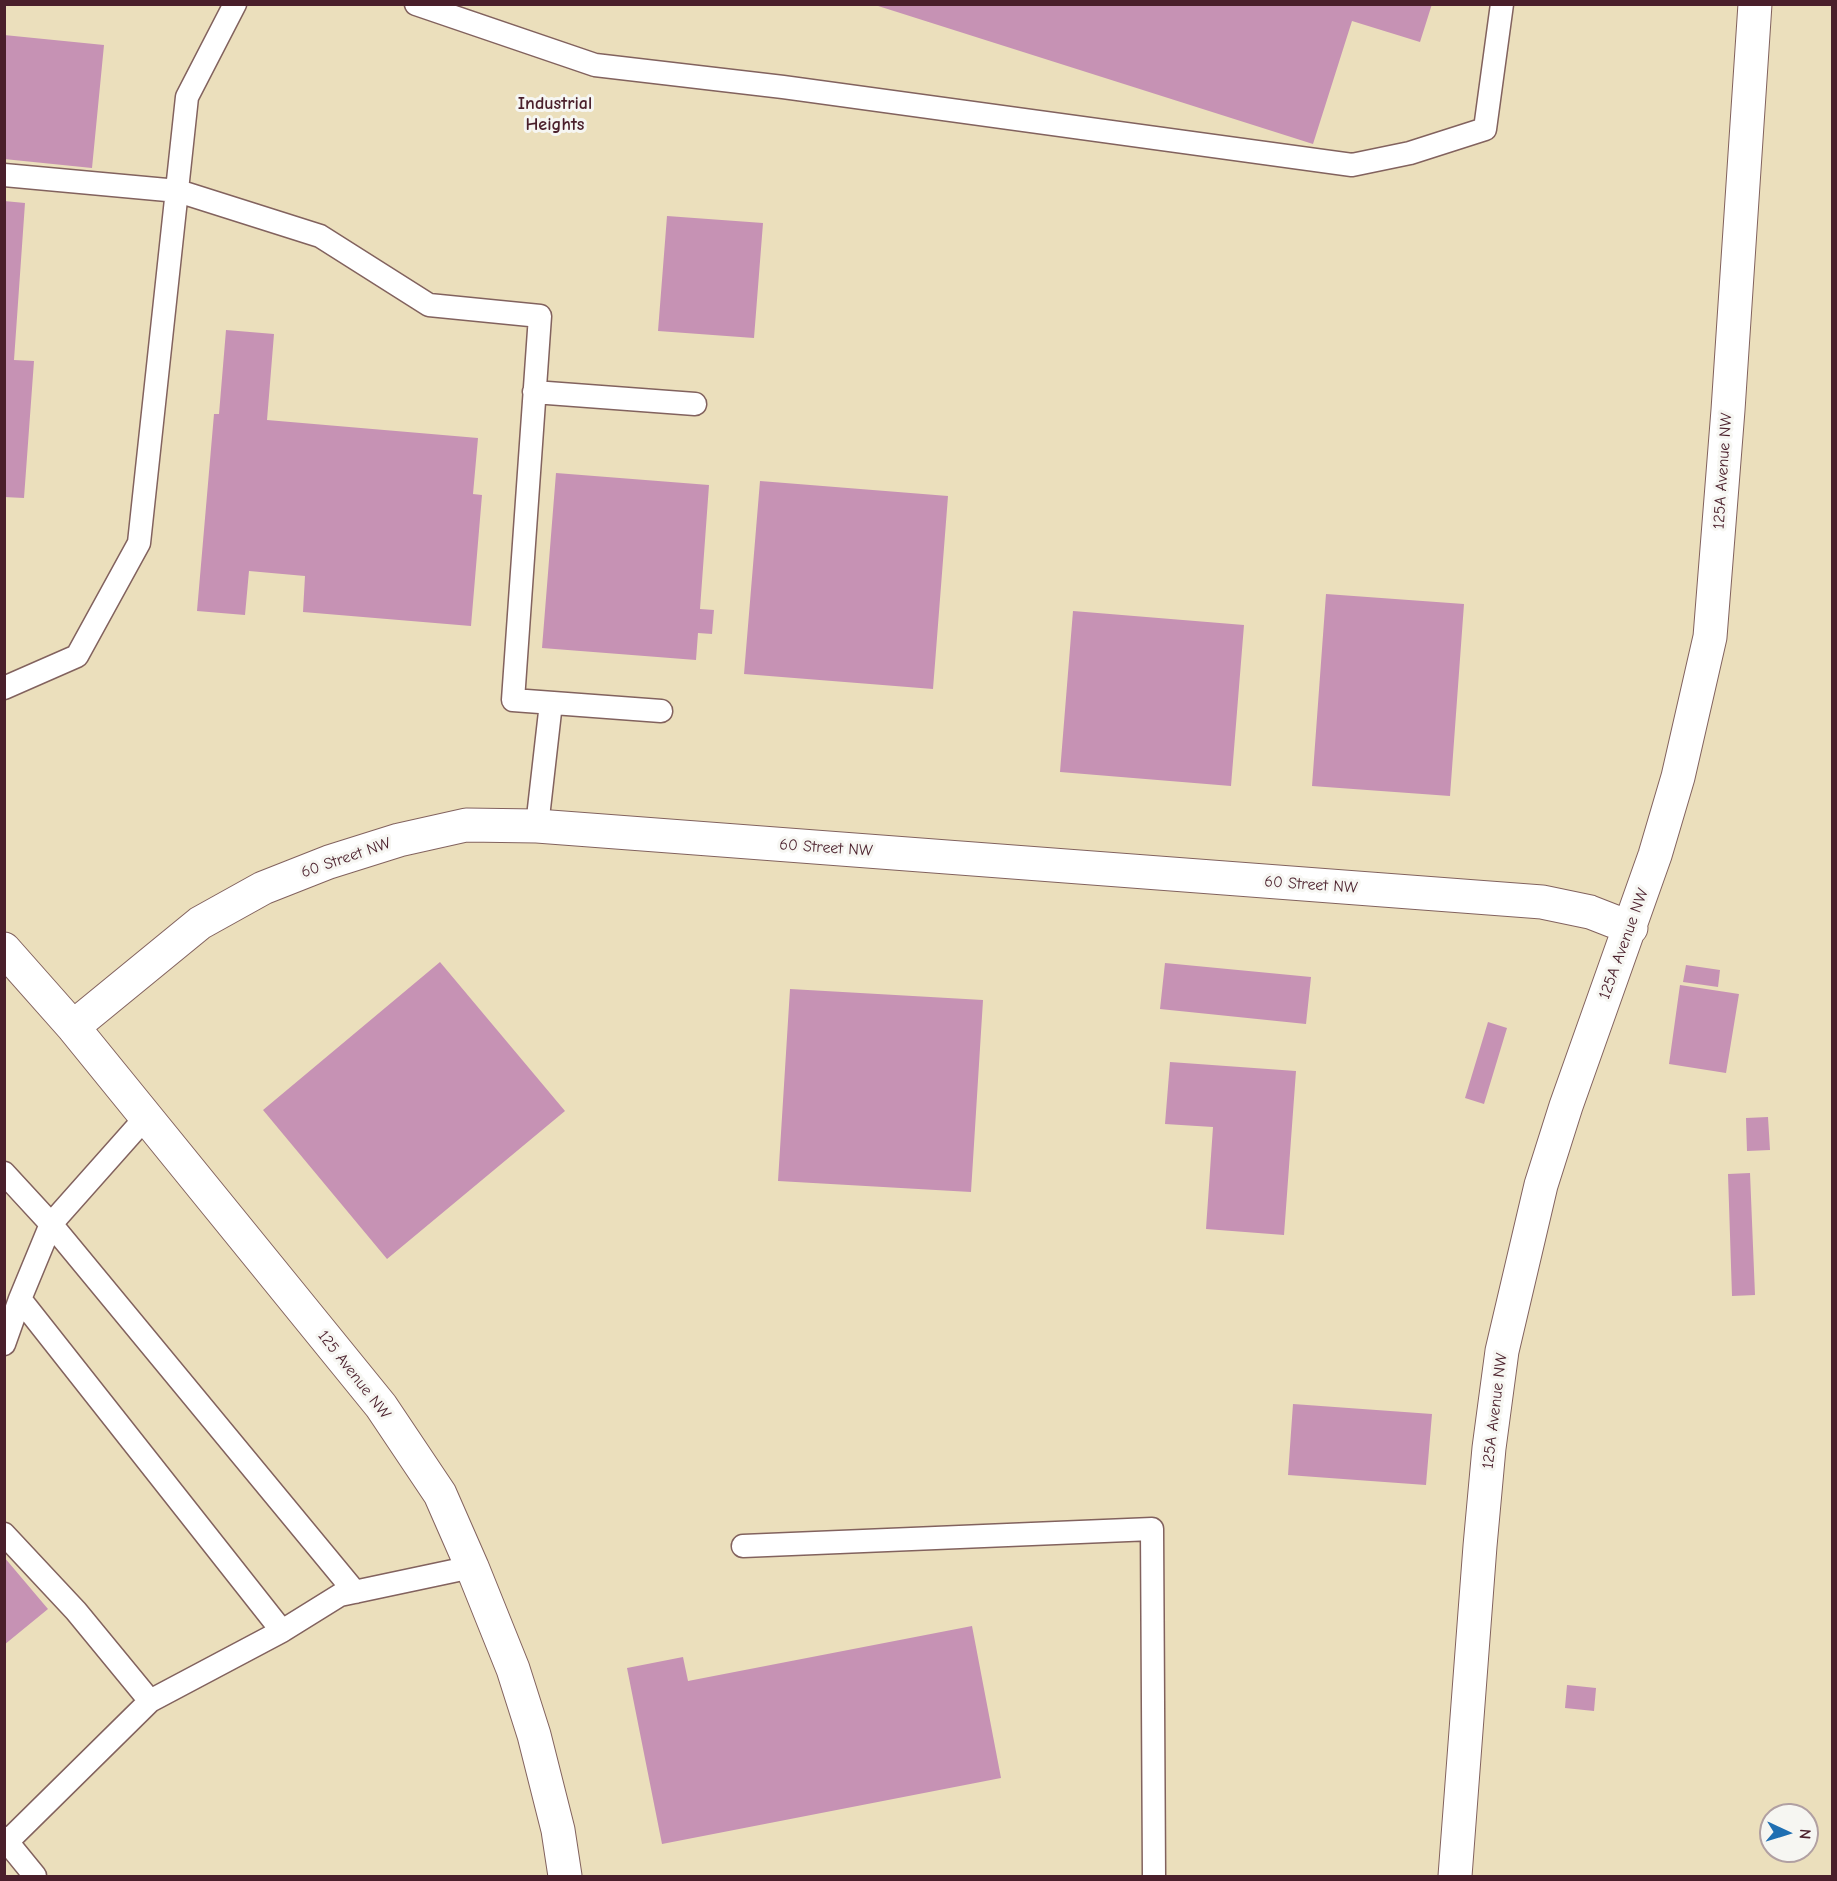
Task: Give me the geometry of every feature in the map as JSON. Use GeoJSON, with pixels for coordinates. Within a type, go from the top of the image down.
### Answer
{"type":"FeatureCollection","features":[{"type":"Feature","properties":{"kind":"street","name":"125A Avenue NW"},"geometry":{"type":"LineString","coordinates":[[1455,1876],[1481,1535],[1489,1448],[1502,1351],[1541,1185],[1566,1106],[1655,855],[1678,777],[1710,637],[1755,4]]}},
{"type":"Feature","properties":{"kind":"street","name":"60 Street NW"},"geometry":{"type":"LineString","coordinates":[[73,1027],[200,923],[263,888],[329,862],[399,840],[466,825],[537,826],[1542,902],[1590,912],[1631,928]]}},
{"type":"Feature","properties":{"kind":"street","name":"125 Avenue NW"},"geometry":{"type":"LineString","coordinates":[[4,949],[73,1027],[381,1406],[440,1494],[513,1669],[534,1735],[558,1830],[565,1876]]}},
{"type":"Feature","properties":{"kind":"lane"},"geometry":{"type":"LineString","coordinates":[[4,688],[77,656],[139,543],[187,96],[235,4]]}},
{"type":"Feature","properties":{"kind":"lane"},"geometry":{"type":"LineString","coordinates":[[416,4],[595,65],[795,89],[1352,165],[1410,153],[1485,129],[1502,4]]}},
{"type":"Feature","properties":{"kind":"lane"},"geometry":{"type":"LineString","coordinates":[[4,175],[178,191],[320,236],[429,305],[540,316],[513,700],[661,711]]}},
{"type":"Feature","properties":{"kind":"lane"},"geometry":{"type":"LineString","coordinates":[[534,392],[695,404]]}},
{"type":"Feature","properties":{"kind":"lane"},"geometry":{"type":"LineString","coordinates":[[537,826],[551,703]]}},
{"type":"Feature","properties":{"kind":"lane"},"geometry":{"type":"LineString","coordinates":[[4,1344],[51,1224],[146,1117]]}},
{"type":"Feature","properties":{"kind":"lane"},"geometry":{"type":"LineString","coordinates":[[5,1174],[51,1224],[355,1592]]}},
{"type":"Feature","properties":{"kind":"lane"},"geometry":{"type":"LineString","coordinates":[[20,1299],[282,1631]]}},
{"type":"Feature","properties":{"kind":"lane"},"geometry":{"type":"LineString","coordinates":[[743,1546],[1152,1528],[1154,1876]]}},
{"type":"Feature","properties":{"kind":"lane"},"geometry":{"type":"LineString","coordinates":[[4,1534],[76,1611],[150,1701]]}},
{"type":"Feature","properties":{"kind":"lane"},"geometry":{"type":"LineString","coordinates":[[34,1876],[6,1840],[150,1701],[282,1631],[340,1595],[472,1567]]}},
{"type":"Feature","properties":{"kind":"building"},"geometry":{"type":"Polygon","coordinates":[[[1432,4],[1420,42],[1352,21],[1313,144],[875,5],[1432,4]]]}},
{"type":"Feature","properties":{"kind":"building"},"geometry":{"type":"Polygon","coordinates":[[[4,35],[104,45],[92,168],[4,159],[4,35]]]}},
{"type":"Feature","properties":{"kind":"building"},"geometry":{"type":"Polygon","coordinates":[[[4,201],[25,203],[14,360],[34,361],[24,498],[4,497],[4,201]]]}},
{"type":"Feature","properties":{"kind":"building"},"geometry":{"type":"Polygon","coordinates":[[[667,216],[763,223],[754,338],[658,331],[667,216]]]}},
{"type":"Feature","properties":{"kind":"building"},"geometry":{"type":"Polygon","coordinates":[[[226,330],[274,334],[267,420],[478,438],[473,494],[482,495],[471,626],[303,612],[305,576],[249,571],[245,615],[197,611],[214,414],[219,414],[226,330]]]}},
{"type":"Feature","properties":{"kind":"building"},"geometry":{"type":"Polygon","coordinates":[[[556,473],[709,485],[700,609],[714,610],[712,634],[698,633],[696,660],[542,648],[556,473]]]}},
{"type":"Feature","properties":{"kind":"building"},"geometry":{"type":"Polygon","coordinates":[[[760,481],[948,496],[933,689],[744,674],[760,481]]]}},
{"type":"Feature","properties":{"kind":"building"},"geometry":{"type":"Polygon","coordinates":[[[1326,594],[1464,604],[1450,796],[1312,786],[1326,594]]]}},
{"type":"Feature","properties":{"kind":"building"},"geometry":{"type":"Polygon","coordinates":[[[1073,611],[1244,625],[1231,786],[1060,772],[1073,611]]]}},
{"type":"Feature","properties":{"kind":"building"},"geometry":{"type":"Polygon","coordinates":[[[440,962],[565,1111],[387,1259],[263,1110],[440,962]]]}},
{"type":"Feature","properties":{"kind":"building"},"geometry":{"type":"Polygon","coordinates":[[[1165,963],[1311,977],[1306,1024],[1160,1009],[1165,963]]]}},
{"type":"Feature","properties":{"kind":"building"},"geometry":{"type":"Polygon","coordinates":[[[1686,965],[1720,970],[1718,987],[1683,982],[1686,965]]]}},
{"type":"Feature","properties":{"kind":"building"},"geometry":{"type":"Polygon","coordinates":[[[1680,985],[1739,994],[1726,1073],[1669,1064],[1680,985]]]}},
{"type":"Feature","properties":{"kind":"building"},"geometry":{"type":"Polygon","coordinates":[[[790,989],[983,1000],[971,1192],[778,1181],[790,989]]]}},
{"type":"Feature","properties":{"kind":"building"},"geometry":{"type":"Polygon","coordinates":[[[1488,1022],[1507,1028],[1484,1104],[1465,1098],[1488,1022]]]}},
{"type":"Feature","properties":{"kind":"building"},"geometry":{"type":"Polygon","coordinates":[[[1170,1062],[1296,1071],[1284,1235],[1206,1229],[1213,1127],[1165,1124],[1170,1062]]]}},
{"type":"Feature","properties":{"kind":"building"},"geometry":{"type":"Polygon","coordinates":[[[1768,1117],[1770,1150],[1747,1151],[1746,1118],[1768,1117]]]}},
{"type":"Feature","properties":{"kind":"building"},"geometry":{"type":"Polygon","coordinates":[[[1750,1173],[1755,1295],[1732,1296],[1728,1174],[1750,1173]]]}},
{"type":"Feature","properties":{"kind":"building"},"geometry":{"type":"Polygon","coordinates":[[[1293,1404],[1432,1414],[1426,1485],[1288,1475],[1293,1404]]]}},
{"type":"Feature","properties":{"kind":"building"},"geometry":{"type":"Polygon","coordinates":[[[4,1557],[48,1609],[4,1645],[4,1557]]]}},
{"type":"Feature","properties":{"kind":"building"},"geometry":{"type":"Polygon","coordinates":[[[972,1626],[1001,1778],[662,1844],[627,1668],[683,1657],[688,1681],[972,1626]]]}},
{"type":"Feature","properties":{"kind":"building"},"geometry":{"type":"Polygon","coordinates":[[[1567,1685],[1596,1688],[1594,1711],[1565,1708],[1567,1685]]]}},
{"type":"Feature","properties":{"kind":"district","name":"Industrial Heights"},"geometry":{"type":"Point","coordinates":[555,114]}}]}
